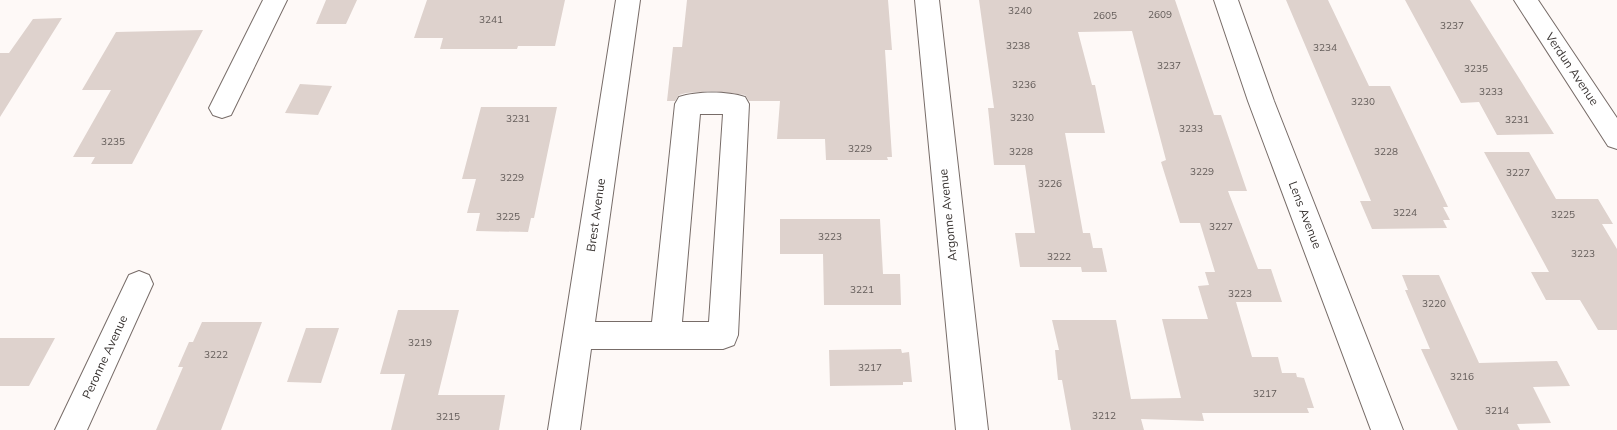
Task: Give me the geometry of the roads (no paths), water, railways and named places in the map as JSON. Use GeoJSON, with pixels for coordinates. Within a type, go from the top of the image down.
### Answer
{"type":"FeatureCollection","features":[{"type":"Feature","properties":{"kind":"street"},"geometry":{"type":"LineString","coordinates":[[222,108],[275,0]]}},
{"type":"Feature","properties":{"kind":"street","name":"Brest Avenue"},"geometry":{"type":"LineString","coordinates":[[564,430],[628,0]]}},
{"type":"Feature","properties":{"kind":"street","name":"Argonne Avenue"},"geometry":{"type":"LineString","coordinates":[[927,0],[972,430]]}},
{"type":"Feature","properties":{"kind":"street","name":"Lens Avenue"},"geometry":{"type":"LineString","coordinates":[[1226,0],[1261,101],[1387,430]]}},
{"type":"Feature","properties":{"kind":"street","name":"Verdun Avenue"},"geometry":{"type":"LineString","coordinates":[[1526,0],[1617,139]]}},
{"type":"Feature","properties":{"kind":"street"},"geometry":{"type":"LineString","coordinates":[[578,336],[666,336],[723,335],[736,104],[688,104],[666,336]]}},
{"type":"Feature","properties":{"kind":"street","name":"Peronne Avenue"},"geometry":{"type":"LineString","coordinates":[[71,430],[139,284]]}}]}
